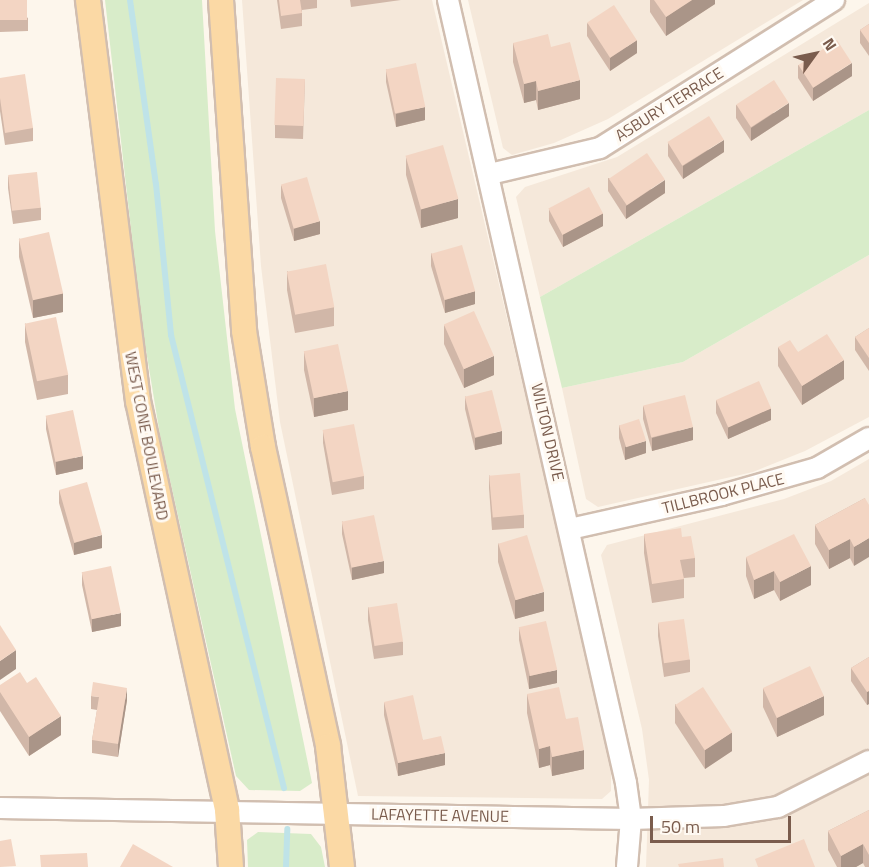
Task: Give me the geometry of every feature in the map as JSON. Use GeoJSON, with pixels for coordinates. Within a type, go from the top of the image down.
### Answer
{"type":"FeatureCollection","features":[{"type":"Feature","properties":{"kind":"main road","name":"WEST CONE BOULEVARD"},"geometry":{"type":"LineString","coordinates":[[88,0],[138,401],[227,810],[231,867]]}},
{"type":"Feature","properties":{"kind":"main road"},"geometry":{"type":"LineString","coordinates":[[221,0],[244,331],[263,447],[311,662],[339,813],[342,867]]}},
{"type":"Feature","properties":{"kind":"street","name":"WILTON DRIVE"},"geometry":{"type":"LineString","coordinates":[[448,0],[490,174],[570,529],[631,819],[627,867]]}},
{"type":"Feature","properties":{"kind":"street","name":"ASBURY TERRACE"},"geometry":{"type":"LineString","coordinates":[[490,174],[600,148],[834,0]]}},
{"type":"Feature","properties":{"kind":"street","name":"TILLBROOK PLACE"},"geometry":{"type":"LineString","coordinates":[[570,529],[722,495],[817,468],[869,438]]}},
{"type":"Feature","properties":{"kind":"street","name":"LAFAYETTE AVENUE"},"geometry":{"type":"LineString","coordinates":[[0,808],[227,810],[631,819],[724,816],[778,807],[869,761]]}},
{"type":"Feature","properties":{"kind":"shaded area"},"geometry":{"type":"Polygon","coordinates":[[[242,0],[432,0],[601,717],[611,772],[611,791],[602,799],[358,796],[280,422],[261,266],[242,0]]]}},
{"type":"Feature","properties":{"kind":"shaded area"},"geometry":{"type":"Polygon","coordinates":[[[468,0],[803,0],[608,119],[554,143],[512,155],[503,148],[468,0]]]}},
{"type":"Feature","properties":{"kind":"shaded area"},"geometry":{"type":"Polygon","coordinates":[[[869,3],[869,110],[540,297],[516,197],[525,187],[617,157],[869,3]]]}},
{"type":"Feature","properties":{"kind":"shaded area"},"geometry":{"type":"Polygon","coordinates":[[[869,255],[869,417],[805,451],[753,472],[598,507],[586,499],[562,388],[683,362],[869,255]]]}},
{"type":"Feature","properties":{"kind":"shaded area"},"geometry":{"type":"Polygon","coordinates":[[[869,459],[869,867],[646,867],[649,780],[642,729],[601,555],[607,545],[784,499],[831,481],[869,459]]]}},
{"type":"Feature","properties":{"kind":"green space"},"geometry":{"type":"Polygon","coordinates":[[[105,0],[202,0],[215,231],[235,409],[312,783],[300,791],[249,790],[236,776],[160,435],[142,326],[105,0]]]}},
{"type":"Feature","properties":{"kind":"green space"},"geometry":{"type":"Polygon","coordinates":[[[869,110],[869,255],[683,362],[562,388],[540,297],[869,110]]]}},
{"type":"Feature","properties":{"kind":"green space"},"geometry":{"type":"Polygon","coordinates":[[[258,832],[311,834],[321,847],[325,867],[248,867],[247,840],[258,832]]]}},
{"type":"Feature","properties":{"kind":"building"},"geometry":{"type":"Polygon","coordinates":[[[0,0],[27,0],[27,20],[0,20],[0,0]]]}},
{"type":"Feature","properties":{"kind":"building"},"geometry":{"type":"Polygon","coordinates":[[[279,0],[300,0],[302,13],[281,16],[279,0]]]}},
{"type":"Feature","properties":{"kind":"building"},"geometry":{"type":"Polygon","coordinates":[[[654,0],[692,0],[666,17],[654,0]]]}},
{"type":"Feature","properties":{"kind":"building"},"geometry":{"type":"Polygon","coordinates":[[[614,5],[637,40],[610,58],[587,22],[614,5]]]}},
{"type":"Feature","properties":{"kind":"building"},"geometry":{"type":"Polygon","coordinates":[[[869,24],[869,43],[860,30],[869,24]]]}},
{"type":"Feature","properties":{"kind":"building"},"geometry":{"type":"Polygon","coordinates":[[[548,34],[551,47],[570,42],[580,80],[538,91],[536,81],[524,84],[513,43],[548,34]]]}},
{"type":"Feature","properties":{"kind":"building"},"geometry":{"type":"Polygon","coordinates":[[[837,40],[852,63],[813,88],[798,65],[837,40]]]}},
{"type":"Feature","properties":{"kind":"building"},"geometry":{"type":"Polygon","coordinates":[[[416,63],[425,107],[395,113],[386,69],[416,63]]]}},
{"type":"Feature","properties":{"kind":"building"},"geometry":{"type":"Polygon","coordinates":[[[25,74],[33,128],[5,133],[0,98],[0,78],[25,74]]]}},
{"type":"Feature","properties":{"kind":"building"},"geometry":{"type":"Polygon","coordinates":[[[276,78],[305,79],[303,126],[274,125],[276,78]]]}},
{"type":"Feature","properties":{"kind":"building"},"geometry":{"type":"Polygon","coordinates":[[[774,80],[789,103],[751,127],[736,105],[774,80]]]}},
{"type":"Feature","properties":{"kind":"building"},"geometry":{"type":"Polygon","coordinates":[[[709,116],[724,140],[682,166],[667,142],[709,116]]]}},
{"type":"Feature","properties":{"kind":"building"},"geometry":{"type":"Polygon","coordinates":[[[443,145],[458,199],[421,210],[406,156],[443,145]]]}},
{"type":"Feature","properties":{"kind":"building"},"geometry":{"type":"Polygon","coordinates":[[[647,153],[665,180],[627,205],[609,179],[647,153]]]}},
{"type":"Feature","properties":{"kind":"building"},"geometry":{"type":"Polygon","coordinates":[[[37,172],[41,208],[12,211],[8,175],[37,172]]]}},
{"type":"Feature","properties":{"kind":"building"},"geometry":{"type":"Polygon","coordinates":[[[307,177],[320,221],[294,229],[281,184],[307,177]]]}},
{"type":"Feature","properties":{"kind":"building"},"geometry":{"type":"Polygon","coordinates":[[[589,187],[603,213],[562,235],[548,209],[589,187]]]}},
{"type":"Feature","properties":{"kind":"building"},"geometry":{"type":"Polygon","coordinates":[[[49,232],[63,293],[33,300],[19,239],[49,232]]]}},
{"type":"Feature","properties":{"kind":"building"},"geometry":{"type":"Polygon","coordinates":[[[462,245],[475,291],[444,300],[431,254],[462,245]]]}},
{"type":"Feature","properties":{"kind":"building"},"geometry":{"type":"Polygon","coordinates":[[[326,264],[334,307],[295,315],[287,272],[326,264]]]}},
{"type":"Feature","properties":{"kind":"building"},"geometry":{"type":"Polygon","coordinates":[[[474,311],[494,356],[464,369],[444,324],[474,311]]]}},
{"type":"Feature","properties":{"kind":"building"},"geometry":{"type":"Polygon","coordinates":[[[56,317],[68,375],[37,381],[25,324],[56,317]]]}},
{"type":"Feature","properties":{"kind":"building"},"geometry":{"type":"Polygon","coordinates":[[[869,328],[869,358],[855,337],[869,328]]]}},
{"type":"Feature","properties":{"kind":"building"},"geometry":{"type":"Polygon","coordinates":[[[827,334],[844,360],[802,386],[778,347],[790,340],[798,352],[827,334]]]}},
{"type":"Feature","properties":{"kind":"building"},"geometry":{"type":"Polygon","coordinates":[[[338,344],[348,391],[314,398],[304,351],[338,344]]]}},
{"type":"Feature","properties":{"kind":"building"},"geometry":{"type":"Polygon","coordinates":[[[759,381],[771,408],[728,428],[716,400],[759,381]]]}},
{"type":"Feature","properties":{"kind":"building"},"geometry":{"type":"Polygon","coordinates":[[[492,390],[502,431],[475,438],[465,397],[492,390]]]}},
{"type":"Feature","properties":{"kind":"building"},"geometry":{"type":"Polygon","coordinates":[[[685,395],[693,427],[651,437],[643,405],[685,395]]]}},
{"type":"Feature","properties":{"kind":"building"},"geometry":{"type":"Polygon","coordinates":[[[73,410],[83,456],[55,462],[46,416],[73,410]]]}},
{"type":"Feature","properties":{"kind":"building"},"geometry":{"type":"Polygon","coordinates":[[[639,419],[646,441],[626,447],[619,425],[639,419]]]}},
{"type":"Feature","properties":{"kind":"building"},"geometry":{"type":"Polygon","coordinates":[[[354,424],[364,476],[333,482],[323,430],[354,424]]]}},
{"type":"Feature","properties":{"kind":"building"},"geometry":{"type":"Polygon","coordinates":[[[520,473],[524,515],[493,518],[489,476],[520,473]]]}},
{"type":"Feature","properties":{"kind":"building"},"geometry":{"type":"Polygon","coordinates":[[[87,482],[102,535],[74,543],[59,490],[87,482]]]}},
{"type":"Feature","properties":{"kind":"building"},"geometry":{"type":"Polygon","coordinates":[[[865,498],[869,505],[869,538],[854,547],[850,539],[829,550],[815,525],[865,498]]]}},
{"type":"Feature","properties":{"kind":"building"},"geometry":{"type":"Polygon","coordinates":[[[374,515],[384,561],[351,568],[342,522],[374,515]]]}},
{"type":"Feature","properties":{"kind":"building"},"geometry":{"type":"Polygon","coordinates":[[[681,528],[682,537],[691,536],[695,558],[680,560],[684,579],[652,584],[644,534],[681,528]]]}},
{"type":"Feature","properties":{"kind":"building"},"geometry":{"type":"Polygon","coordinates":[[[794,534],[811,566],[780,582],[774,571],[754,580],[746,557],[794,534]]]}},
{"type":"Feature","properties":{"kind":"building"},"geometry":{"type":"Polygon","coordinates":[[[527,535],[544,591],[516,600],[498,544],[527,535]]]}},
{"type":"Feature","properties":{"kind":"building"},"geometry":{"type":"Polygon","coordinates":[[[111,566],[121,613],[92,619],[82,572],[111,566]]]}},
{"type":"Feature","properties":{"kind":"building"},"geometry":{"type":"Polygon","coordinates":[[[397,603],[403,642],[374,646],[368,608],[397,603]]]}},
{"type":"Feature","properties":{"kind":"building"},"geometry":{"type":"Polygon","coordinates":[[[684,619],[690,660],[664,663],[658,623],[684,619]]]}},
{"type":"Feature","properties":{"kind":"building"},"geometry":{"type":"Polygon","coordinates":[[[546,621],[557,670],[530,676],[519,627],[546,621]]]}},
{"type":"Feature","properties":{"kind":"building"},"geometry":{"type":"Polygon","coordinates":[[[0,625],[16,650],[0,661],[0,625]]]}},
{"type":"Feature","properties":{"kind":"building"},"geometry":{"type":"Polygon","coordinates":[[[869,657],[869,691],[867,692],[851,668],[869,657]]]}},
{"type":"Feature","properties":{"kind":"building"},"geometry":{"type":"Polygon","coordinates":[[[810,666],[824,696],[777,718],[763,688],[810,666]]]}},
{"type":"Feature","properties":{"kind":"building"},"geometry":{"type":"Polygon","coordinates":[[[20,672],[27,683],[36,677],[61,716],[29,737],[0,692],[0,685],[20,672]]]}},
{"type":"Feature","properties":{"kind":"building"},"geometry":{"type":"Polygon","coordinates":[[[93,682],[127,688],[118,744],[92,740],[99,697],[91,696],[93,682]]]}},
{"type":"Feature","properties":{"kind":"building"},"geometry":{"type":"Polygon","coordinates":[[[559,687],[566,719],[578,717],[584,750],[552,757],[550,746],[539,749],[527,694],[559,687]]]}},
{"type":"Feature","properties":{"kind":"building"},"geometry":{"type":"Polygon","coordinates":[[[703,687],[732,732],[705,750],[675,705],[703,687]]]}},
{"type":"Feature","properties":{"kind":"building"},"geometry":{"type":"Polygon","coordinates":[[[413,695],[423,740],[441,736],[445,753],[398,763],[384,702],[413,695]]]}},
{"type":"Feature","properties":{"kind":"building"},"geometry":{"type":"Polygon","coordinates":[[[869,810],[869,855],[863,844],[841,856],[828,831],[869,810]]]}},
{"type":"Feature","properties":{"kind":"building"},"geometry":{"type":"Polygon","coordinates":[[[11,839],[16,866],[0,867],[0,841],[11,839]]]}},
{"type":"Feature","properties":{"kind":"building"},"geometry":{"type":"Polygon","coordinates":[[[804,839],[815,867],[758,867],[755,859],[804,839]]]}},
{"type":"Feature","properties":{"kind":"building"},"geometry":{"type":"Polygon","coordinates":[[[133,844],[173,867],[120,867],[133,844]]]}},
{"type":"Feature","properties":{"kind":"building"},"geometry":{"type":"Polygon","coordinates":[[[87,853],[88,867],[41,867],[40,855],[87,853]]]}},
{"type":"Feature","properties":{"kind":"building"},"geometry":{"type":"Polygon","coordinates":[[[723,858],[724,867],[679,867],[678,864],[723,858]]]}},
{"type":"Feature","properties":{"kind":"waterway"},"geometry":{"type":"LineString","coordinates":[[130,0],[156,184],[171,335],[284,788]]}},
{"type":"Feature","properties":{"kind":"waterway"},"geometry":{"type":"LineString","coordinates":[[286,867],[287,829]]}}]}
